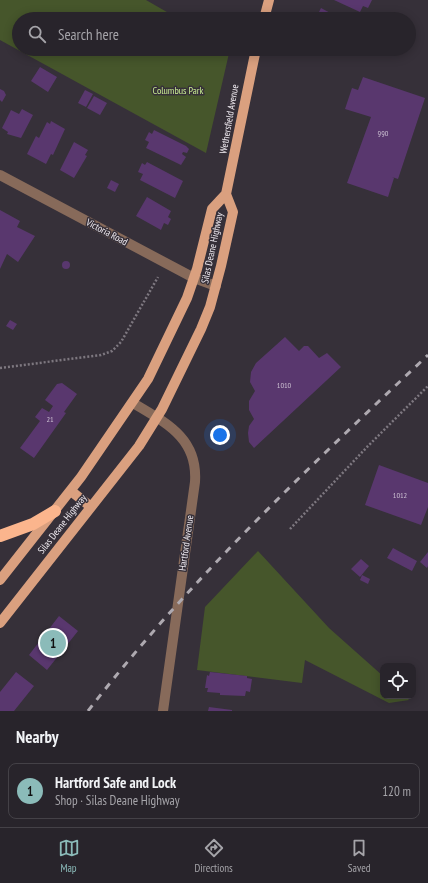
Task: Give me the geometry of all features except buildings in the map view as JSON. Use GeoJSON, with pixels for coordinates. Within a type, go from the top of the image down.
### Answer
{"type":"FeatureCollection","features":[{"type":"Feature","properties":{"kind":"highway"},"geometry":{"type":"LineString","coordinates":[[0,536],[33,524],[55,511]]}},
{"type":"Feature","properties":{"kind":"main road"},"geometry":{"type":"LineString","coordinates":[[266,12],[269,0]]}},
{"type":"Feature","properties":{"kind":"main road","name":"Wethersfield Avenue"},"geometry":{"type":"LineString","coordinates":[[226,194],[255,56]]}},
{"type":"Feature","properties":{"kind":"main road","name":"Silas Deane Highway"},"geometry":{"type":"LineString","coordinates":[[0,580],[71,491],[133,403],[166,345],[194,278],[212,209],[226,194],[232,212],[216,286],[201,329],[157,418],[139,446],[0,623]]}},
{"type":"Feature","properties":{"kind":"main road"},"geometry":{"type":"LineString","coordinates":[[71,491],[91,507]]}},
{"type":"Feature","properties":{"kind":"street","name":"Victoria Road"},"geometry":{"type":"LineString","coordinates":[[0,175],[194,278],[216,286]]}},
{"type":"Feature","properties":{"kind":"street","name":"Hartford Avenue"},"geometry":{"type":"LineString","coordinates":[[133,403],[176,432],[188,446],[194,459],[195,474],[163,711]]}},
{"type":"Feature","properties":{"kind":"path"},"geometry":{"type":"LineString","coordinates":[[0,368],[101,355],[111,352],[121,342],[158,277]]}},
{"type":"Feature","properties":{"kind":"path"},"geometry":{"type":"LineString","coordinates":[[290,529],[367,447],[412,404],[428,386]]}},
{"type":"Feature","properties":{"kind":"green space","name":"Columbus Park"},"geometry":{"type":"Polygon","coordinates":[[[0,0],[146,0],[167,12],[12,12],[12,47],[0,40],[0,0]]]}},
{"type":"Feature","properties":{"kind":"green space","name":"Columbus Park"},"geometry":{"type":"Polygon","coordinates":[[[29,56],[228,56],[206,153],[29,56]]]}},
{"type":"Feature","properties":{"kind":"green space"},"geometry":{"type":"Polygon","coordinates":[[[258,551],[329,628],[380,673],[380,698],[305,660],[302,683],[197,670],[205,607],[258,551]]]}},
{"type":"Feature","properties":{"kind":"green space"},"geometry":{"type":"Polygon","coordinates":[[[381,699],[409,700],[389,703],[381,699]]]}},
{"type":"Feature","properties":{"kind":"railway"},"geometry":{"type":"LineString","coordinates":[[88,711],[167,616],[208,571],[294,483],[428,355]]}},
{"type":"Feature","properties":{"kind":"place","name":"Hartford Safe and Lock"},"geometry":{"type":"Point","coordinates":[53,643]}}]}
